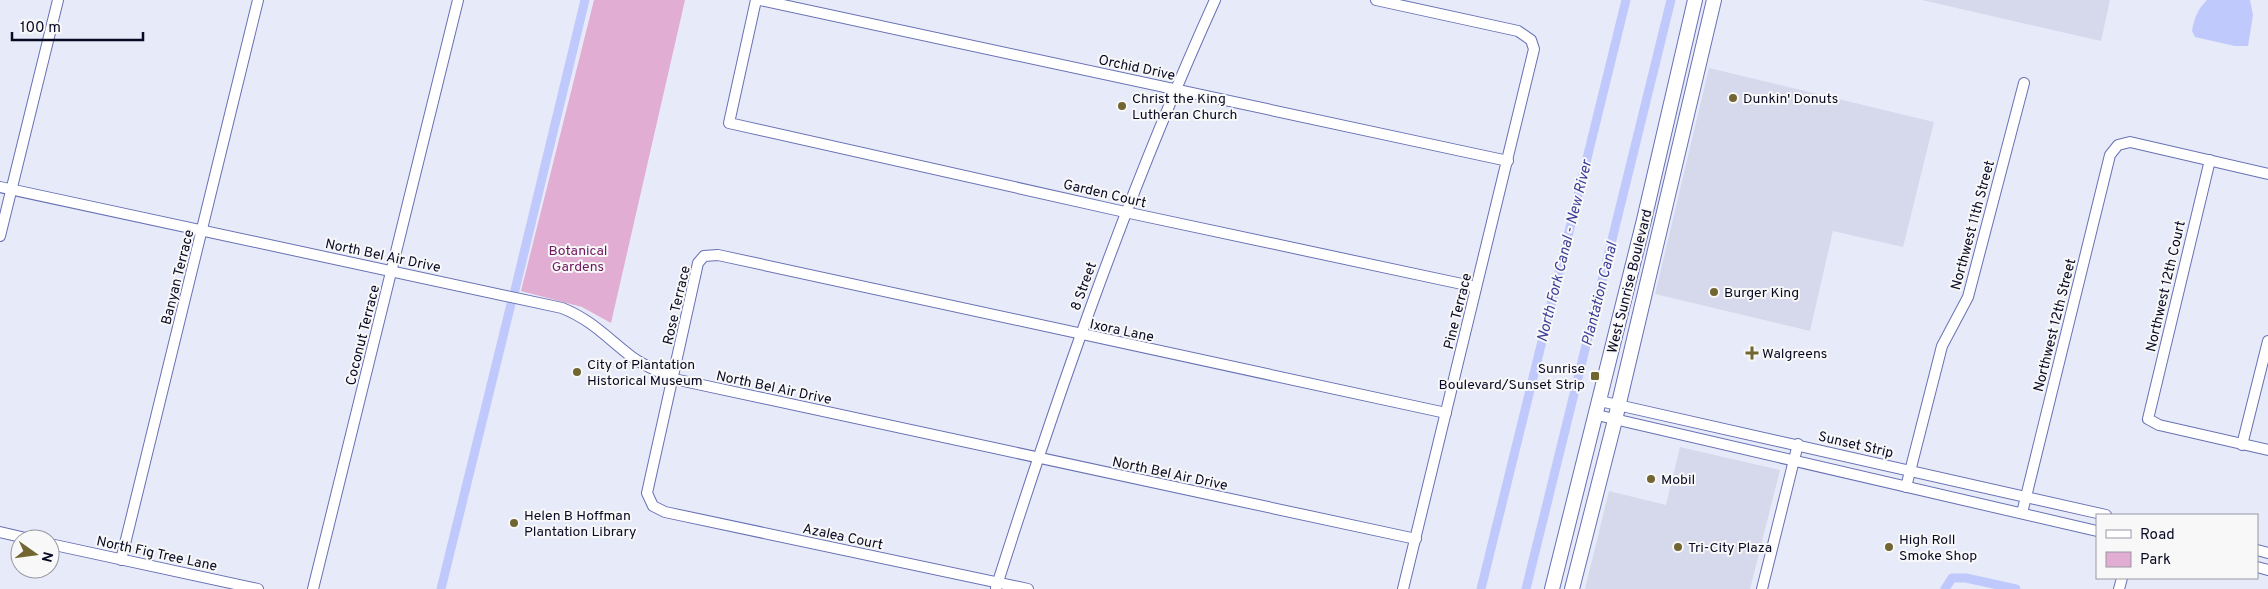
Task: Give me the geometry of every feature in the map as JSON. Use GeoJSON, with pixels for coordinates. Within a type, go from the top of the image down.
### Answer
{"type":"FeatureCollection","features":[{"type":"Feature","properties":{"kind":"highway","name":"West Sunrise Boulevard"},"geometry":{"type":"LineString","coordinates":[[1552,589],[1644,220],[1695,0]]}},
{"type":"Feature","properties":{"kind":"highway","name":"West Sunrise Boulevard"},"geometry":{"type":"LineString","coordinates":[[1572,589],[1615,420],[1714,0]]}},
{"type":"Feature","properties":{"kind":"street"},"geometry":{"type":"LineString","coordinates":[[0,236],[58,0]]}},
{"type":"Feature","properties":{"kind":"street","name":"Banyan Terrace"},"geometry":{"type":"LineString","coordinates":[[121,560],[258,0]]}},
{"type":"Feature","properties":{"kind":"street","name":"Coconut Terrace"},"geometry":{"type":"LineString","coordinates":[[313,589],[458,0]]}},
{"type":"Feature","properties":{"kind":"street","name":"Garden Court"},"geometry":{"type":"LineString","coordinates":[[756,0],[729,123],[1125,212],[1476,287]]}},
{"type":"Feature","properties":{"kind":"street","name":"Orchid Drive"},"geometry":{"type":"LineString","coordinates":[[760,0],[1508,161]]}},
{"type":"Feature","properties":{"kind":"street","name":"8 Street"},"geometry":{"type":"LineString","coordinates":[[996,586],[1079,335],[1174,89],[1215,0]]}},
{"type":"Feature","properties":{"kind":"street","name":"Pine Terrace"},"geometry":{"type":"LineString","coordinates":[[1376,0],[1512,30],[1522,33],[1531,40],[1534,46],[1534,58],[1403,589]]}},
{"type":"Feature","properties":{"kind":"street","name":"Northwest 11th Street"},"geometry":{"type":"LineString","coordinates":[[1906,487],[1942,346],[1968,297],[2024,83]]}},
{"type":"Feature","properties":{"kind":"street","name":"Northwest 12th Street"},"geometry":{"type":"LineString","coordinates":[[2022,514],[2110,155],[2118,145],[2130,142],[2210,160]]}},
{"type":"Feature","properties":{"kind":"street"},"geometry":{"type":"LineString","coordinates":[[2210,160],[2268,174]]}},
{"type":"Feature","properties":{"kind":"street","name":"Northwest 12th Court"},"geometry":{"type":"LineString","coordinates":[[2210,160],[2148,419],[2159,425],[2242,445]]}},
{"type":"Feature","properties":{"kind":"street","name":"North Bel Air Drive"},"geometry":{"type":"LineString","coordinates":[[0,187],[562,308],[580,315],[603,331],[633,358],[674,379],[1416,539]]}},
{"type":"Feature","properties":{"kind":"street","name":"Ixora Lane"},"geometry":{"type":"LineString","coordinates":[[704,256],[718,255],[1079,335],[1446,413]]}},
{"type":"Feature","properties":{"kind":"street","name":"Rose Terrace"},"geometry":{"type":"LineString","coordinates":[[653,506],[647,493],[674,379],[698,264],[704,256]]}},
{"type":"Feature","properties":{"kind":"street"},"geometry":{"type":"LineString","coordinates":[[2268,341],[2242,445],[2268,450]]}},
{"type":"Feature","properties":{"kind":"street","name":"Sunset Strip"},"geometry":{"type":"LineString","coordinates":[[1600,401],[1798,444],[2102,514]]}},
{"type":"Feature","properties":{"kind":"street"},"geometry":{"type":"LineString","coordinates":[[1596,415],[2096,531]]}},
{"type":"Feature","properties":{"kind":"street"},"geometry":{"type":"LineString","coordinates":[[1762,589],[1798,444]]}},
{"type":"Feature","properties":{"kind":"street","name":"Azalea Court"},"geometry":{"type":"LineString","coordinates":[[653,506],[664,512],[996,586],[1028,589]]}},
{"type":"Feature","properties":{"kind":"street","name":"North Fig Tree Lane"},"geometry":{"type":"LineString","coordinates":[[60,546],[258,589]]}},
{"type":"Feature","properties":{"kind":"shaded area"},"geometry":{"type":"Polygon","coordinates":[[[1922,0],[2110,0],[2101,41],[1922,0]]]}},
{"type":"Feature","properties":{"kind":"shaded area"},"geometry":{"type":"Polygon","coordinates":[[[1709,68],[1934,122],[1903,247],[1833,231],[1810,331],[1655,294],[1709,68]]]}},
{"type":"Feature","properties":{"kind":"shaded area","name":"Tri-City Plaza"},"geometry":{"type":"Polygon","coordinates":[[[1680,447],[1780,470],[1750,589],[1585,589],[1609,491],[1666,505],[1680,447]]]}},
{"type":"Feature","properties":{"kind":"green space","name":"Botanical Gardens"},"geometry":{"type":"Polygon","coordinates":[[[594,0],[685,0],[611,323],[582,307],[521,291],[594,0]]]}},
{"type":"Feature","properties":{"kind":"water"},"geometry":{"type":"Polygon","coordinates":[[[2207,0],[2250,0],[2253,15],[2248,46],[2235,46],[2195,37],[2192,31],[2194,22],[2199,10],[2207,0]]]}},
{"type":"Feature","properties":{"kind":"waterway"},"geometry":{"type":"LineString","coordinates":[[515,290],[585,0]]}},
{"type":"Feature","properties":{"kind":"waterway","name":"North Fork Canal - New River"},"geometry":{"type":"LineString","coordinates":[[1481,589],[1626,0]]}},
{"type":"Feature","properties":{"kind":"waterway","name":"Plantation Canal"},"geometry":{"type":"LineString","coordinates":[[1526,589],[1671,0]]}},
{"type":"Feature","properties":{"kind":"waterway"},"geometry":{"type":"LineString","coordinates":[[441,589],[511,304]]}},
{"type":"Feature","properties":{"kind":"waterway"},"geometry":{"type":"LineString","coordinates":[[1945,589],[1952,578],[1966,578],[2016,589]]}},
{"type":"Feature","properties":{"kind":"place","name":"Dunkin' Donuts"},"geometry":{"type":"Point","coordinates":[1733,98]}},
{"type":"Feature","properties":{"kind":"place","name":"Christ the King Lutheran Church"},"geometry":{"type":"Point","coordinates":[1122,106]}},
{"type":"Feature","properties":{"kind":"place","name":"Burger King"},"geometry":{"type":"Point","coordinates":[1714,292]}},
{"type":"Feature","properties":{"kind":"place","name":"Walgreens"},"geometry":{"type":"Point","coordinates":[1752,353]}},
{"type":"Feature","properties":{"kind":"place","name":"City of Plantation Historical Museum"},"geometry":{"type":"Point","coordinates":[577,372]}},
{"type":"Feature","properties":{"kind":"place","name":"Sunrise Boulevard/Sunset Strip"},"geometry":{"type":"Point","coordinates":[1595,376]}},
{"type":"Feature","properties":{"kind":"place","name":"Mobil"},"geometry":{"type":"Point","coordinates":[1651,479]}},
{"type":"Feature","properties":{"kind":"place","name":"Helen B Hoffman Plantation Library"},"geometry":{"type":"Point","coordinates":[514,523]}},
{"type":"Feature","properties":{"kind":"place","name":"Tri-City Plaza"},"geometry":{"type":"Point","coordinates":[1678,547]}},
{"type":"Feature","properties":{"kind":"place","name":"High Roll Smoke Shop"},"geometry":{"type":"Point","coordinates":[1889,547]}}]}
